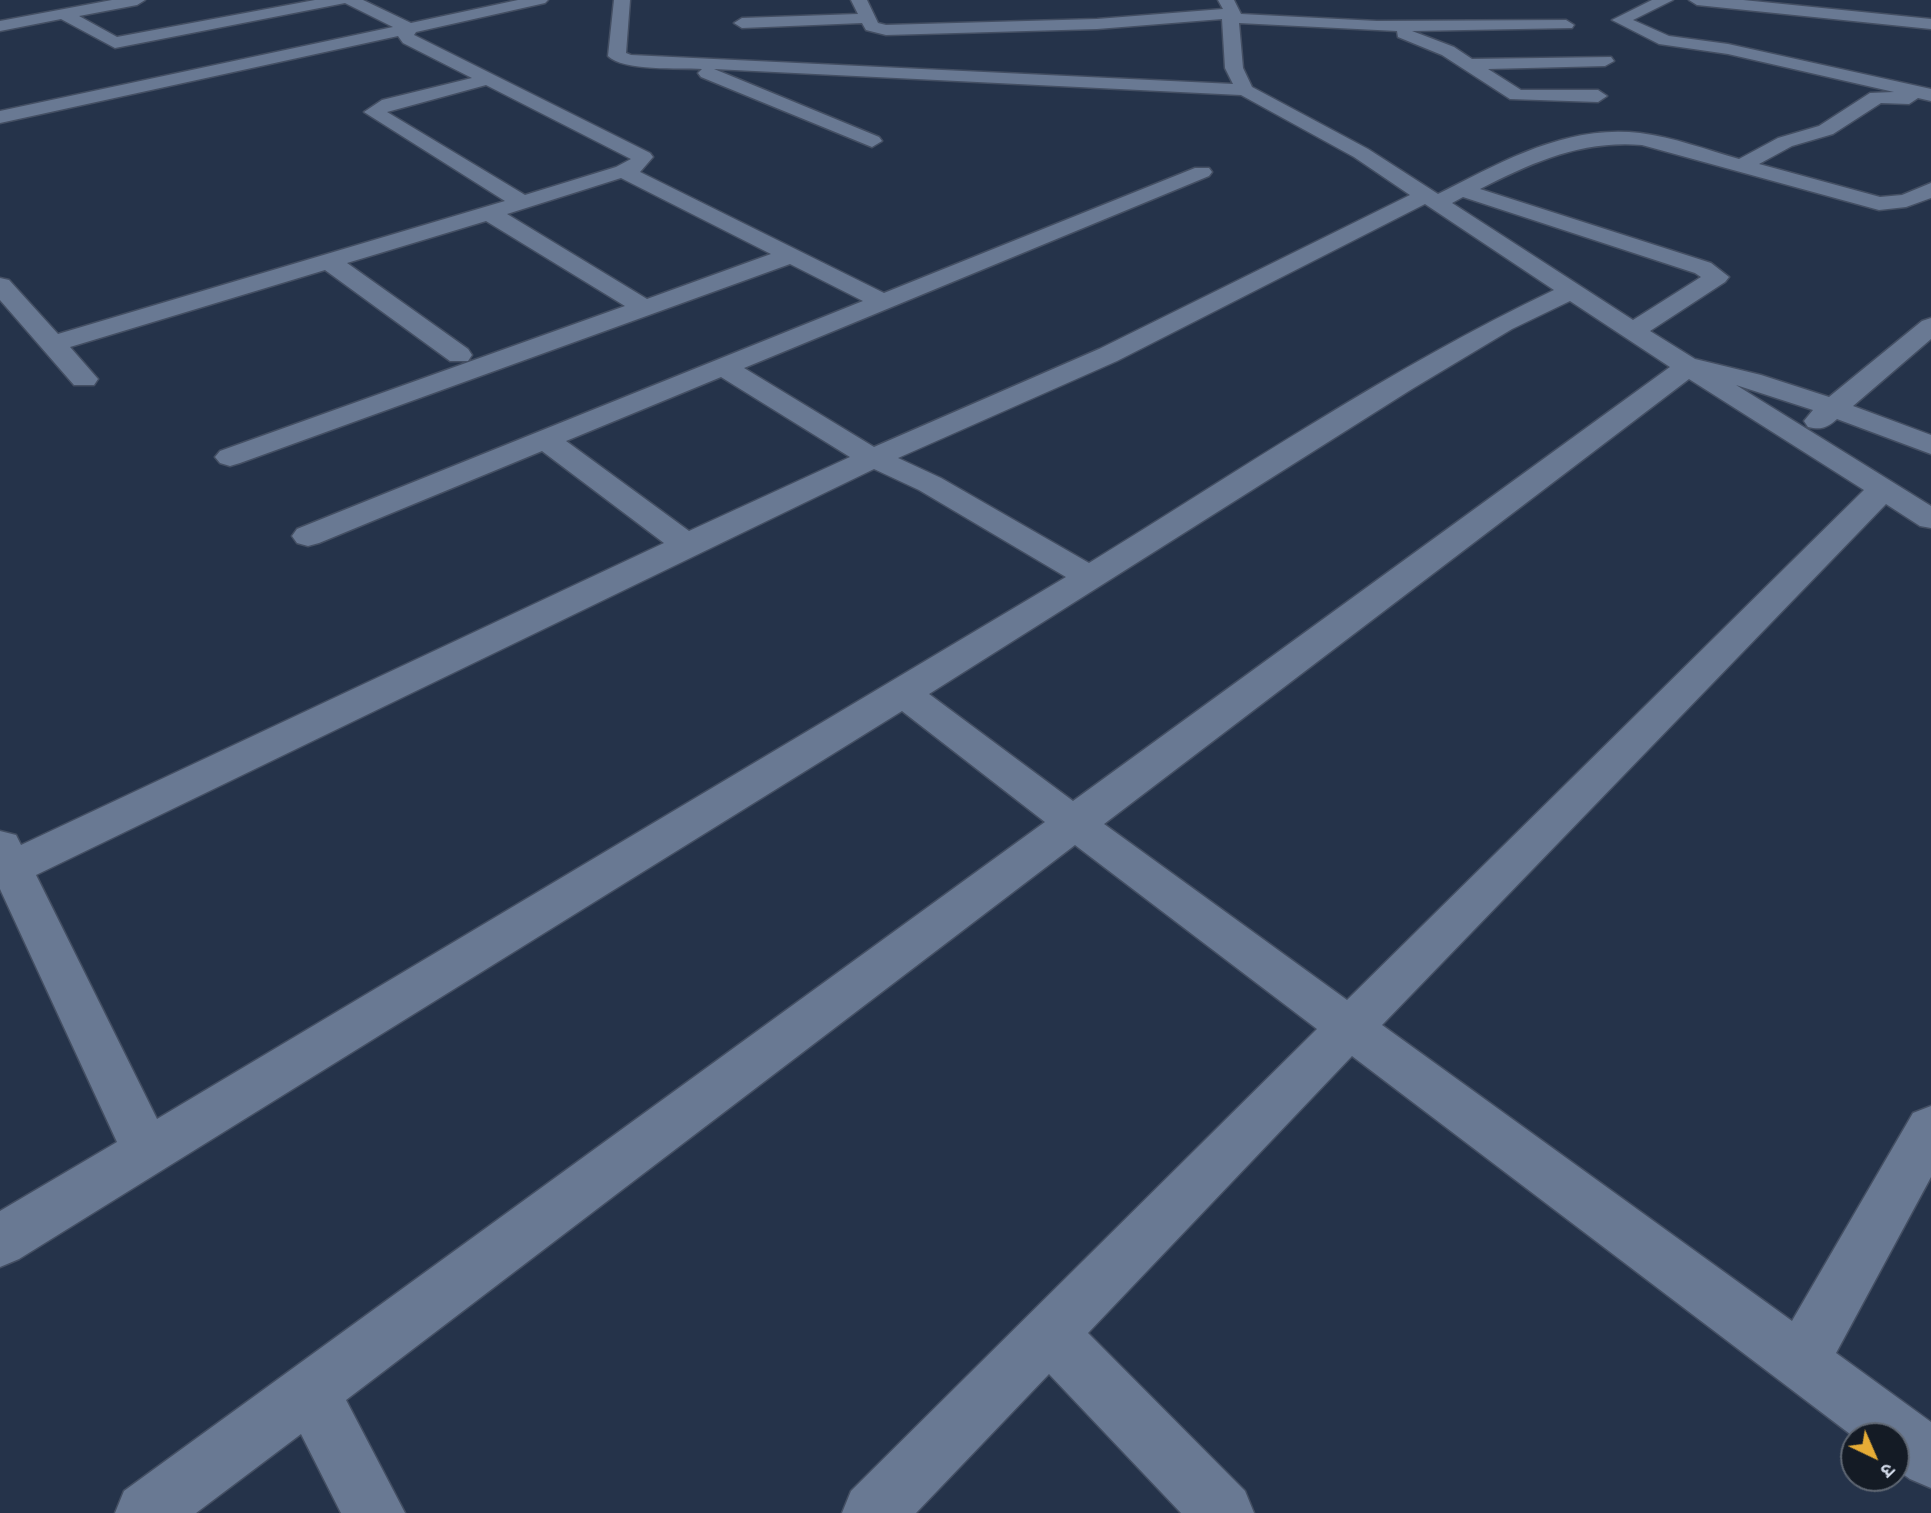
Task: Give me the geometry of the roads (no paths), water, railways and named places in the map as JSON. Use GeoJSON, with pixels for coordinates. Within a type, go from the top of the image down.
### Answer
{"type":"FeatureCollection","features":[{"type":"Feature","properties":{"kind":"street"},"geometry":{"type":"LineString","coordinates":[[0,26],[137,0]]}},
{"type":"Feature","properties":{"kind":"street"},"geometry":{"type":"LineString","coordinates":[[64,13],[109,42],[145,38],[340,0]]}},
{"type":"Feature","properties":{"kind":"street"},"geometry":{"type":"LineString","coordinates":[[350,0],[408,29]]}},
{"type":"Feature","properties":{"kind":"street"},"geometry":{"type":"LineString","coordinates":[[0,117],[540,0]]}},
{"type":"Feature","properties":{"kind":"street"},"geometry":{"type":"LineString","coordinates":[[622,0],[617,55],[629,60],[1245,90],[1361,153],[1432,199],[1557,298],[1643,337],[1931,519]]}},
{"type":"Feature","properties":{"kind":"street"},"geometry":{"type":"LineString","coordinates":[[739,0],[742,23],[740,65]]}},
{"type":"Feature","properties":{"kind":"street"},"geometry":{"type":"LineString","coordinates":[[859,0],[867,19],[875,29],[886,30],[1015,28],[1230,10],[1368,15],[1396,27],[1415,40],[1448,51],[1524,97],[1598,96]]}},
{"type":"Feature","properties":{"kind":"street"},"geometry":{"type":"LineString","coordinates":[[1665,0],[1620,20],[1665,40],[1728,49],[1931,95]]}},
{"type":"Feature","properties":{"kind":"street"},"geometry":{"type":"LineString","coordinates":[[1697,0],[1931,24]]}},
{"type":"Feature","properties":{"kind":"street"},"geometry":{"type":"LineString","coordinates":[[1856,0],[1874,7],[1884,19]]}},
{"type":"Feature","properties":{"kind":"street"},"geometry":{"type":"LineString","coordinates":[[1874,2],[1912,21]]}},
{"type":"Feature","properties":{"kind":"street"},"geometry":{"type":"LineString","coordinates":[[1006,9],[1015,28]]}},
{"type":"Feature","properties":{"kind":"street"},"geometry":{"type":"LineString","coordinates":[[1230,10],[1234,68],[1245,90]]}},
{"type":"Feature","properties":{"kind":"street"},"geometry":{"type":"LineString","coordinates":[[145,38],[120,21],[152,12]]}},
{"type":"Feature","properties":{"kind":"street"},"geometry":{"type":"LineString","coordinates":[[742,23],[867,19]]}},
{"type":"Feature","properties":{"kind":"street"},"geometry":{"type":"LineString","coordinates":[[1396,27],[1566,25]]}},
{"type":"Feature","properties":{"kind":"street"},"geometry":{"type":"LineString","coordinates":[[53,344],[523,203],[623,171],[636,166],[643,157],[409,39],[405,35],[408,29]]}},
{"type":"Feature","properties":{"kind":"street"},"geometry":{"type":"LineString","coordinates":[[1468,64],[1605,61]]}},
{"type":"Feature","properties":{"kind":"street"},"geometry":{"type":"LineString","coordinates":[[704,63],[697,68],[872,141]]}},
{"type":"Feature","properties":{"kind":"street"},"geometry":{"type":"LineString","coordinates":[[489,79],[389,104],[373,112],[523,203]]}},
{"type":"Feature","properties":{"kind":"street"},"geometry":{"type":"LineString","coordinates":[[1740,166],[1785,142],[1826,130],[1877,97],[1893,95],[1931,103]]}},
{"type":"Feature","properties":{"kind":"street"},"geometry":{"type":"LineString","coordinates":[[146,1150],[6,856],[874,457],[1108,355],[1432,199],[1462,190],[1541,154],[1604,135],[1643,139],[1879,203],[1899,204],[1914,200],[1931,189]]}},
{"type":"Feature","properties":{"kind":"street"},"geometry":{"type":"LineString","coordinates":[[623,171],[882,301]]}},
{"type":"Feature","properties":{"kind":"street"},"geometry":{"type":"LineString","coordinates":[[308,536],[1202,172]]}},
{"type":"Feature","properties":{"kind":"street"},"geometry":{"type":"LineString","coordinates":[[1462,190],[1703,268],[1717,276],[1643,337]]}},
{"type":"Feature","properties":{"kind":"street"},"geometry":{"type":"LineString","coordinates":[[489,213],[645,308]]}},
{"type":"Feature","properties":{"kind":"street"},"geometry":{"type":"LineString","coordinates":[[230,457],[792,256]]}},
{"type":"Feature","properties":{"kind":"street"},"geometry":{"type":"LineString","coordinates":[[330,262],[459,355]]}},
{"type":"Feature","properties":{"kind":"street"},"geometry":{"type":"LineString","coordinates":[[0,285],[84,379]]}},
{"type":"Feature","properties":{"kind":"street"},"geometry":{"type":"LineString","coordinates":[[0,1241],[903,692],[1402,383],[1557,298]]}},
{"type":"Feature","properties":{"kind":"street"},"geometry":{"type":"LineString","coordinates":[[0,324],[28,316]]}},
{"type":"Feature","properties":{"kind":"street"},"geometry":{"type":"LineString","coordinates":[[1801,436],[1831,408],[1931,327]]}},
{"type":"Feature","properties":{"kind":"street"},"geometry":{"type":"LineString","coordinates":[[722,366],[831,435],[930,484],[1090,577]]}},
{"type":"Feature","properties":{"kind":"street"},"geometry":{"type":"LineString","coordinates":[[146,1513],[1689,366],[1729,373],[1931,445]]}},
{"type":"Feature","properties":{"kind":"street"},"geometry":{"type":"LineString","coordinates":[[544,439],[687,545]]}},
{"type":"Feature","properties":{"kind":"street"},"geometry":{"type":"LineString","coordinates":[[873,1513],[1883,489]]}},
{"type":"Feature","properties":{"kind":"street"},"geometry":{"type":"LineString","coordinates":[[903,692],[1075,824],[1931,1458]]}},
{"type":"Feature","properties":{"kind":"street"},"geometry":{"type":"LineString","coordinates":[[1800,1361],[1931,1129]]}},
{"type":"Feature","properties":{"kind":"street"},"geometry":{"type":"LineString","coordinates":[[1050,1334],[1223,1513]]}},
{"type":"Feature","properties":{"kind":"street"},"geometry":{"type":"LineString","coordinates":[[310,1392],[374,1513]]}}]}
